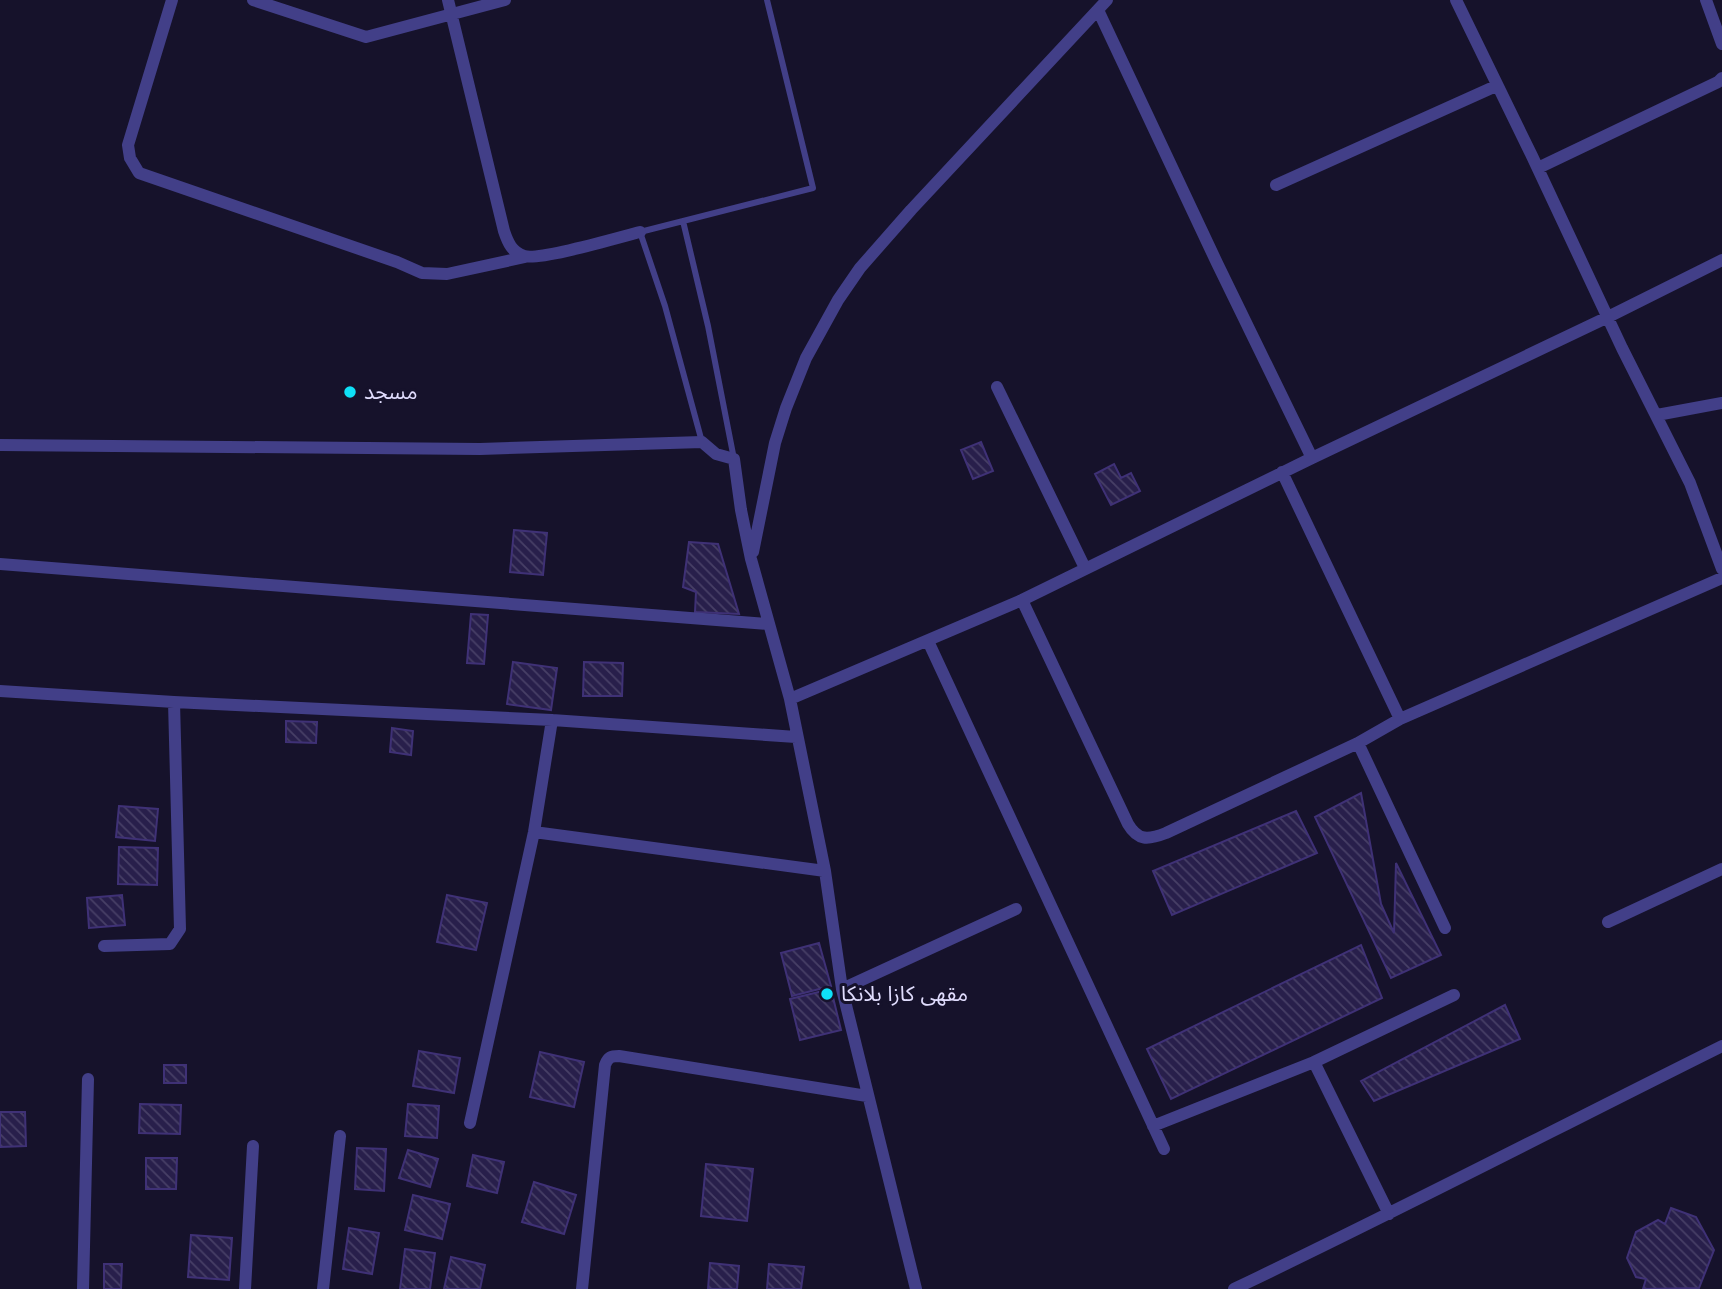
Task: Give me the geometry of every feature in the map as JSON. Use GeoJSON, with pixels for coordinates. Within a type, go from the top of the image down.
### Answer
{"type":"FeatureCollection","features":[{"type":"Feature","properties":{"kind":"street"},"geometry":{"type":"LineString","coordinates":[[172,0],[128,145],[130,158],[139,173],[397,262],[422,274],[447,274],[545,255],[640,232]]}},
{"type":"Feature","properties":{"kind":"street"},"geometry":{"type":"LineString","coordinates":[[253,0],[366,37],[505,0]]}},
{"type":"Feature","properties":{"kind":"street"},"geometry":{"type":"LineString","coordinates":[[448,0],[504,231],[510,247],[526,257]]}},
{"type":"Feature","properties":{"kind":"street"},"geometry":{"type":"LineString","coordinates":[[751,559],[775,443],[786,408],[806,358],[838,300],[860,268],[911,210],[1107,0]]}},
{"type":"Feature","properties":{"kind":"street"},"geometry":{"type":"LineString","coordinates":[[1456,0],[1689,483],[1722,569]]}},
{"type":"Feature","properties":{"kind":"street"},"geometry":{"type":"LineString","coordinates":[[1706,0],[1722,44]]}},
{"type":"Feature","properties":{"kind":"street"},"geometry":{"type":"LineString","coordinates":[[1098,10],[1312,458]]}},
{"type":"Feature","properties":{"kind":"street"},"geometry":{"type":"LineString","coordinates":[[1538,168],[1722,78]]}},
{"type":"Feature","properties":{"kind":"street"},"geometry":{"type":"LineString","coordinates":[[1276,185],[1496,86]]}},
{"type":"Feature","properties":{"kind":"street"},"geometry":{"type":"LineString","coordinates":[[790,699],[1022,600],[1722,260]]}},
{"type":"Feature","properties":{"kind":"street"},"geometry":{"type":"LineString","coordinates":[[997,387],[1085,568]]}},
{"type":"Feature","properties":{"kind":"street"},"geometry":{"type":"LineString","coordinates":[[1657,415],[1722,403]]}},
{"type":"Feature","properties":{"kind":"street"},"geometry":{"type":"LineString","coordinates":[[0,445],[480,449],[702,442],[716,454],[734,459],[751,559],[790,699],[825,871],[842,989],[916,1289]]}},
{"type":"Feature","properties":{"kind":"street"},"geometry":{"type":"LineString","coordinates":[[1282,472],[1400,719]]}},
{"type":"Feature","properties":{"kind":"street"},"geometry":{"type":"LineString","coordinates":[[0,564],[768,624]]}},
{"type":"Feature","properties":{"kind":"street"},"geometry":{"type":"LineString","coordinates":[[1022,600],[1128,824],[1134,834],[1154,838],[1358,743],[1400,719],[1722,578]]}},
{"type":"Feature","properties":{"kind":"street"},"geometry":{"type":"LineString","coordinates":[[929,641],[1164,1149]]}},
{"type":"Feature","properties":{"kind":"street"},"geometry":{"type":"LineString","coordinates":[[0,691],[552,720],[796,737]]}},
{"type":"Feature","properties":{"kind":"street"},"geometry":{"type":"LineString","coordinates":[[104,946],[170,944],[180,929],[174,702]]}},
{"type":"Feature","properties":{"kind":"street"},"geometry":{"type":"LineString","coordinates":[[470,1123],[534,832],[552,720]]}},
{"type":"Feature","properties":{"kind":"street"},"geometry":{"type":"LineString","coordinates":[[1358,743],[1445,928]]}},
{"type":"Feature","properties":{"kind":"street"},"geometry":{"type":"LineString","coordinates":[[534,832],[825,871]]}},
{"type":"Feature","properties":{"kind":"street"},"geometry":{"type":"LineString","coordinates":[[1608,922],[1722,869]]}},
{"type":"Feature","properties":{"kind":"street"},"geometry":{"type":"LineString","coordinates":[[842,989],[1016,909]]}},
{"type":"Feature","properties":{"kind":"street"},"geometry":{"type":"LineString","coordinates":[[1153,1126],[1314,1062],[1454,995]]}},
{"type":"Feature","properties":{"kind":"street"},"geometry":{"type":"LineString","coordinates":[[1234,1289],[1259,1284],[1450,1182],[1722,1046]]}},
{"type":"Feature","properties":{"kind":"street"},"geometry":{"type":"LineString","coordinates":[[582,1289],[607,1059],[612,1056],[867,1096]]}},
{"type":"Feature","properties":{"kind":"street"},"geometry":{"type":"LineString","coordinates":[[1314,1062],[1389,1214]]}},
{"type":"Feature","properties":{"kind":"street"},"geometry":{"type":"LineString","coordinates":[[83,1289],[88,1079]]}},
{"type":"Feature","properties":{"kind":"street"},"geometry":{"type":"LineString","coordinates":[[323,1289],[340,1136]]}},
{"type":"Feature","properties":{"kind":"street"},"geometry":{"type":"LineString","coordinates":[[245,1289],[253,1146]]}},
{"type":"Feature","properties":{"kind":"lane"},"geometry":{"type":"LineString","coordinates":[[702,442],[665,306],[640,232],[813,187],[767,0]]}},
{"type":"Feature","properties":{"kind":"lane"},"geometry":{"type":"LineString","coordinates":[[683,221],[708,327],[734,459]]}},
{"type":"Feature","properties":{"kind":"building"},"geometry":{"type":"Polygon","coordinates":[[[981,442],[993,471],[973,479],[961,450],[981,442]]]}},
{"type":"Feature","properties":{"kind":"building"},"geometry":{"type":"Polygon","coordinates":[[[1114,464],[1121,478],[1131,473],[1140,491],[1111,505],[1095,474],[1114,464]]]}},
{"type":"Feature","properties":{"kind":"building"},"geometry":{"type":"Polygon","coordinates":[[[514,530],[547,533],[543,575],[510,572],[514,530]]]}},
{"type":"Feature","properties":{"kind":"building"},"geometry":{"type":"Polygon","coordinates":[[[689,542],[718,544],[739,614],[695,612],[696,592],[683,587],[689,542]]]}},
{"type":"Feature","properties":{"kind":"building"},"geometry":{"type":"Polygon","coordinates":[[[471,614],[488,615],[484,664],[467,663],[471,614]]]}},
{"type":"Feature","properties":{"kind":"building"},"geometry":{"type":"Polygon","coordinates":[[[513,662],[557,668],[551,710],[507,704],[513,662]]]}},
{"type":"Feature","properties":{"kind":"building"},"geometry":{"type":"Polygon","coordinates":[[[584,662],[623,663],[622,696],[583,696],[584,662]]]}},
{"type":"Feature","properties":{"kind":"building"},"geometry":{"type":"Polygon","coordinates":[[[286,721],[317,722],[316,743],[286,742],[286,721]]]}},
{"type":"Feature","properties":{"kind":"building"},"geometry":{"type":"Polygon","coordinates":[[[392,728],[413,731],[411,755],[390,752],[392,728]]]}},
{"type":"Feature","properties":{"kind":"building"},"geometry":{"type":"Polygon","coordinates":[[[1361,793],[1381,904],[1394,933],[1396,863],[1441,955],[1391,978],[1315,817],[1361,793]]]}},
{"type":"Feature","properties":{"kind":"building"},"geometry":{"type":"Polygon","coordinates":[[[119,806],[158,809],[155,841],[116,837],[119,806]]]}},
{"type":"Feature","properties":{"kind":"building"},"geometry":{"type":"Polygon","coordinates":[[[1296,811],[1317,853],[1172,915],[1153,871],[1296,811]]]}},
{"type":"Feature","properties":{"kind":"building"},"geometry":{"type":"Polygon","coordinates":[[[119,847],[158,848],[157,885],[118,884],[119,847]]]}},
{"type":"Feature","properties":{"kind":"building"},"geometry":{"type":"Polygon","coordinates":[[[122,895],[125,925],[89,928],[87,898],[122,895]]]}},
{"type":"Feature","properties":{"kind":"building"},"geometry":{"type":"Polygon","coordinates":[[[447,895],[487,903],[476,950],[437,942],[447,895]]]}},
{"type":"Feature","properties":{"kind":"building"},"geometry":{"type":"Polygon","coordinates":[[[819,943],[831,986],[792,996],[781,953],[819,943]]]}},
{"type":"Feature","properties":{"kind":"building"},"geometry":{"type":"Polygon","coordinates":[[[1361,945],[1382,998],[1171,1099],[1147,1049],[1361,945]]]}},
{"type":"Feature","properties":{"kind":"building"},"geometry":{"type":"Polygon","coordinates":[[[831,989],[841,1030],[800,1040],[790,999],[831,989]]]}},
{"type":"Feature","properties":{"kind":"building"},"geometry":{"type":"Polygon","coordinates":[[[1505,1005],[1520,1039],[1374,1101],[1361,1081],[1505,1005]]]}},
{"type":"Feature","properties":{"kind":"building"},"geometry":{"type":"Polygon","coordinates":[[[419,1051],[460,1058],[454,1093],[413,1086],[419,1051]]]}},
{"type":"Feature","properties":{"kind":"building"},"geometry":{"type":"Polygon","coordinates":[[[540,1052],[584,1062],[574,1107],[530,1097],[540,1052]]]}},
{"type":"Feature","properties":{"kind":"building"},"geometry":{"type":"Polygon","coordinates":[[[164,1065],[186,1065],[186,1083],[164,1083],[164,1065]]]}},
{"type":"Feature","properties":{"kind":"building"},"geometry":{"type":"Polygon","coordinates":[[[140,1104],[181,1105],[180,1134],[139,1133],[140,1104]]]}},
{"type":"Feature","properties":{"kind":"building"},"geometry":{"type":"Polygon","coordinates":[[[408,1104],[439,1106],[437,1138],[405,1136],[408,1104]]]}},
{"type":"Feature","properties":{"kind":"building"},"geometry":{"type":"Polygon","coordinates":[[[0,1112],[25,1112],[26,1146],[0,1147],[0,1112]]]}},
{"type":"Feature","properties":{"kind":"building"},"geometry":{"type":"Polygon","coordinates":[[[357,1148],[386,1149],[384,1191],[355,1189],[357,1148]]]}},
{"type":"Feature","properties":{"kind":"building"},"geometry":{"type":"Polygon","coordinates":[[[408,1150],[438,1159],[430,1187],[399,1178],[408,1150]]]}},
{"type":"Feature","properties":{"kind":"building"},"geometry":{"type":"Polygon","coordinates":[[[473,1155],[504,1162],[497,1193],[467,1186],[473,1155]]]}},
{"type":"Feature","properties":{"kind":"building"},"geometry":{"type":"Polygon","coordinates":[[[146,1158],[177,1158],[176,1189],[146,1189],[146,1158]]]}},
{"type":"Feature","properties":{"kind":"building"},"geometry":{"type":"Polygon","coordinates":[[[706,1164],[753,1169],[747,1221],[701,1216],[706,1164]]]}},
{"type":"Feature","properties":{"kind":"building"},"geometry":{"type":"Polygon","coordinates":[[[534,1182],[576,1195],[564,1234],[522,1222],[534,1182]]]}},
{"type":"Feature","properties":{"kind":"building"},"geometry":{"type":"Polygon","coordinates":[[[413,1195],[450,1204],[442,1239],[405,1230],[413,1195]]]}},
{"type":"Feature","properties":{"kind":"building"},"geometry":{"type":"Polygon","coordinates":[[[1671,1208],[1696,1217],[1714,1250],[1699,1288],[1643,1289],[1646,1279],[1636,1277],[1627,1258],[1636,1232],[1658,1220],[1665,1224],[1671,1208]]]}},
{"type":"Feature","properties":{"kind":"building"},"geometry":{"type":"Polygon","coordinates":[[[349,1228],[379,1233],[372,1274],[343,1269],[349,1228]]]}},
{"type":"Feature","properties":{"kind":"building"},"geometry":{"type":"Polygon","coordinates":[[[191,1235],[232,1238],[229,1280],[188,1277],[191,1235]]]}},
{"type":"Feature","properties":{"kind":"building"},"geometry":{"type":"Polygon","coordinates":[[[405,1249],[435,1253],[430,1289],[400,1289],[405,1249]]]}},
{"type":"Feature","properties":{"kind":"building"},"geometry":{"type":"Polygon","coordinates":[[[451,1257],[485,1265],[480,1289],[444,1289],[451,1257]]]}},
{"type":"Feature","properties":{"kind":"building"},"geometry":{"type":"Polygon","coordinates":[[[710,1263],[739,1266],[737,1289],[708,1289],[710,1263]]]}},
{"type":"Feature","properties":{"kind":"building"},"geometry":{"type":"Polygon","coordinates":[[[104,1264],[122,1264],[121,1289],[104,1289],[104,1264]]]}},
{"type":"Feature","properties":{"kind":"building"},"geometry":{"type":"Polygon","coordinates":[[[769,1264],[804,1267],[801,1289],[767,1289],[769,1264]]]}},
{"type":"Feature","properties":{"kind":"place","name":"مسجد"},"geometry":{"type":"Point","coordinates":[350,392]}},
{"type":"Feature","properties":{"kind":"place","name":"مقهى كازا بلانكا"},"geometry":{"type":"Point","coordinates":[827,994]}}]}
